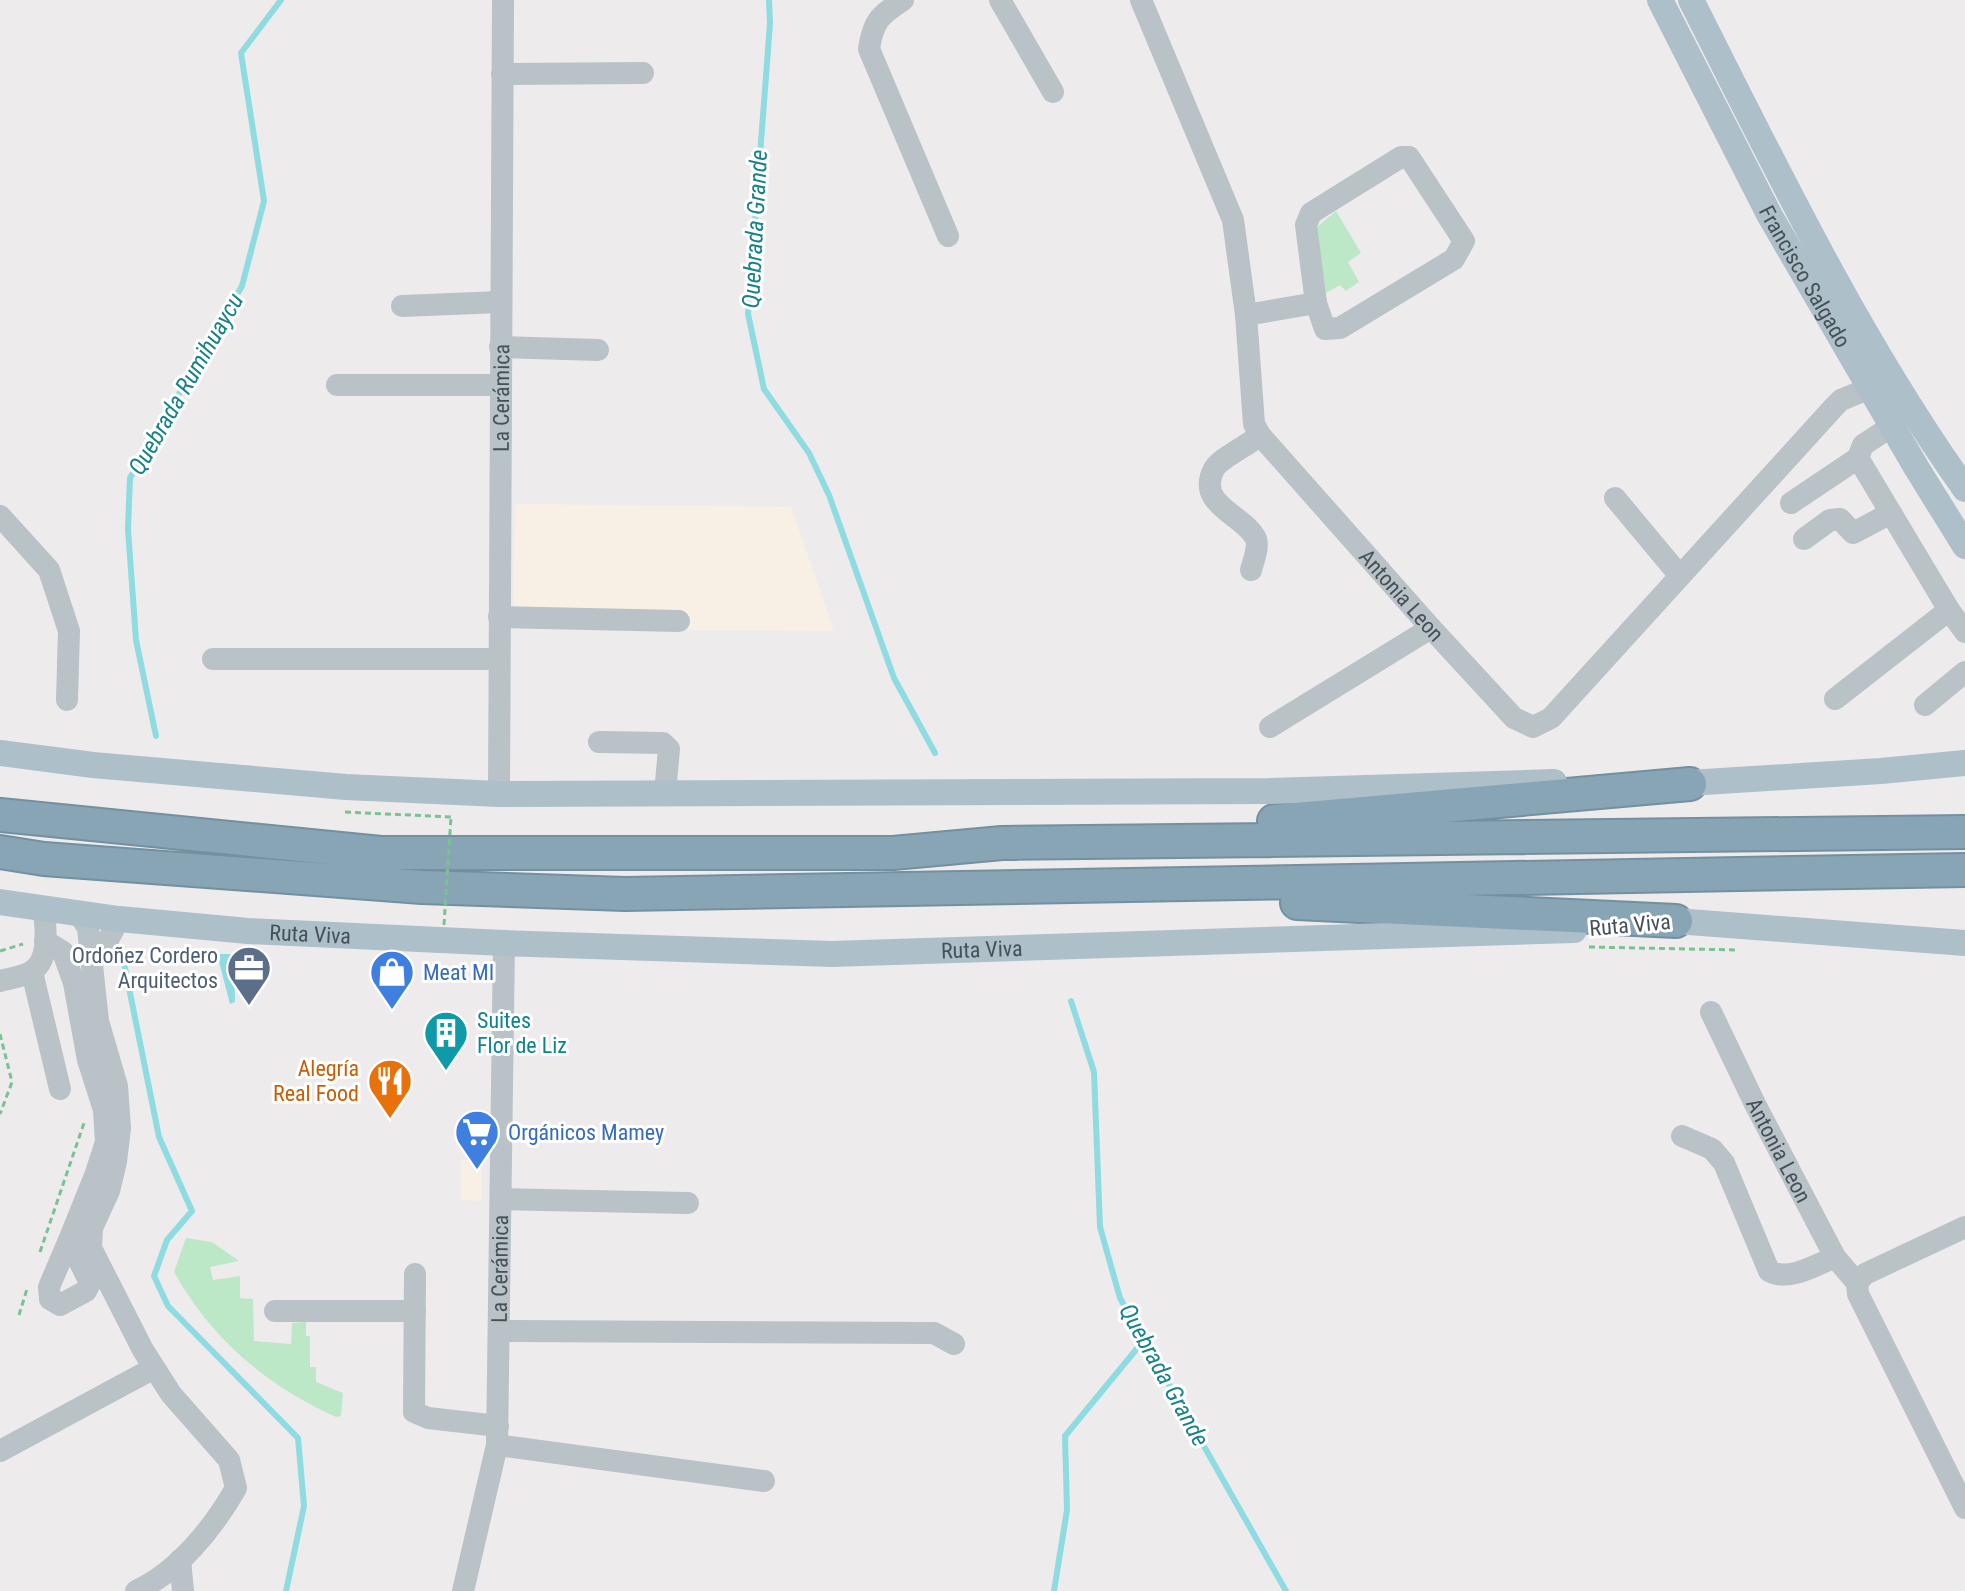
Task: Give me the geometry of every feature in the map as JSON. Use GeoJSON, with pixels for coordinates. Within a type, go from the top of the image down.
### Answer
{"type":"FeatureCollection","features":[{"type":"Feature","properties":{"kind":"highway"},"geometry":{"type":"LineString","coordinates":[[0,815],[381,853],[893,853],[1690,784]]}},
{"type":"Feature","properties":{"kind":"highway"},"geometry":{"type":"LineString","coordinates":[[1002,843],[1965,832]]}},
{"type":"Feature","properties":{"kind":"highway","name":"Ruta Viva"},"geometry":{"type":"LineString","coordinates":[[0,852],[44,859],[422,887],[625,894],[1965,870]]}},
{"type":"Feature","properties":{"kind":"highway"},"geometry":{"type":"LineString","coordinates":[[1023,886],[1144,902],[1340,903],[1676,921]]}},
{"type":"Feature","properties":{"kind":"main road","name":"Francisco Salgado"},"geometry":{"type":"LineString","coordinates":[[1660,0],[1770,216],[1965,546]]}},
{"type":"Feature","properties":{"kind":"main road","name":"Francisco Salgado"},"geometry":{"type":"LineString","coordinates":[[1691,0],[1794,204],[1886,365],[1965,489]]}},
{"type":"Feature","properties":{"kind":"main road"},"geometry":{"type":"LineString","coordinates":[[0,753],[93,765],[346,787],[499,794],[1269,791],[1550,782],[1690,784],[1965,763]]}},
{"type":"Feature","properties":{"kind":"main road","name":"Ruta Viva"},"geometry":{"type":"LineString","coordinates":[[0,902],[251,939],[466,949],[504,943],[832,954],[1591,929],[1676,921],[1965,943]]}},
{"type":"Feature","properties":{"kind":"street","name":"La Cerámica"},"geometry":{"type":"LineString","coordinates":[[499,794],[503,0]]}},
{"type":"Feature","properties":{"kind":"street"},"geometry":{"type":"LineString","coordinates":[[903,0],[883,13],[871,29],[869,49],[948,236]]}},
{"type":"Feature","properties":{"kind":"street"},"geometry":{"type":"LineString","coordinates":[[1000,0],[1053,92]]}},
{"type":"Feature","properties":{"kind":"street","name":"Antonia Leon"},"geometry":{"type":"LineString","coordinates":[[1141,0],[1233,220],[1246,315],[1254,424],[1260,435],[1514,718],[1533,727],[1551,718],[1834,407],[1841,400],[1870,388]]}},
{"type":"Feature","properties":{"kind":"street"},"geometry":{"type":"LineString","coordinates":[[502,74],[643,73]]}},
{"type":"Feature","properties":{"kind":"street"},"geometry":{"type":"LineString","coordinates":[[1401,157],[1409,157],[1464,241],[1460,252],[1454,259],[1340,328],[1325,329],[1316,303],[1306,225],[1311,213],[1401,157]]}},
{"type":"Feature","properties":{"kind":"street"},"geometry":{"type":"LineString","coordinates":[[402,306],[500,302]]}},
{"type":"Feature","properties":{"kind":"street"},"geometry":{"type":"LineString","coordinates":[[1246,315],[1316,303]]}},
{"type":"Feature","properties":{"kind":"street"},"geometry":{"type":"LineString","coordinates":[[500,347],[598,350]]}},
{"type":"Feature","properties":{"kind":"street"},"geometry":{"type":"LineString","coordinates":[[337,385],[500,385]]}},
{"type":"Feature","properties":{"kind":"street"},"geometry":{"type":"LineString","coordinates":[[1791,503],[1858,458],[1863,445],[1892,426]]}},
{"type":"Feature","properties":{"kind":"street"},"geometry":{"type":"LineString","coordinates":[[1251,570],[1256,539],[1219,507],[1212,492],[1211,480],[1214,469],[1221,461],[1260,435]]}},
{"type":"Feature","properties":{"kind":"street"},"geometry":{"type":"LineString","coordinates":[[1858,458],[1965,632]]}},
{"type":"Feature","properties":{"kind":"street"},"geometry":{"type":"LineString","coordinates":[[1615,498],[1680,576]]}},
{"type":"Feature","properties":{"kind":"street"},"geometry":{"type":"LineString","coordinates":[[1804,539],[1830,520],[1840,519],[1853,533],[1891,513]]}},
{"type":"Feature","properties":{"kind":"street"},"geometry":{"type":"LineString","coordinates":[[0,516],[49,570],[69,631],[67,700]]}},
{"type":"Feature","properties":{"kind":"street"},"geometry":{"type":"LineString","coordinates":[[1835,699],[1949,610]]}},
{"type":"Feature","properties":{"kind":"street"},"geometry":{"type":"LineString","coordinates":[[499,617],[679,621]]}},
{"type":"Feature","properties":{"kind":"street"},"geometry":{"type":"LineString","coordinates":[[1270,727],[1431,628]]}},
{"type":"Feature","properties":{"kind":"street"},"geometry":{"type":"LineString","coordinates":[[213,659],[499,659]]}},
{"type":"Feature","properties":{"kind":"street"},"geometry":{"type":"LineString","coordinates":[[1925,705],[1965,672]]}},
{"type":"Feature","properties":{"kind":"street"},"geometry":{"type":"LineString","coordinates":[[599,742],[663,743],[669,749],[665,793]]}},
{"type":"Feature","properties":{"kind":"street"},"geometry":{"type":"LineString","coordinates":[[0,981],[32,972],[42,960],[36,942],[44,908]]}},
{"type":"Feature","properties":{"kind":"street"},"geometry":{"type":"LineString","coordinates":[[79,914],[88,928],[98,1021],[117,1086],[120,1128],[109,1191],[92,1228],[91,1248],[154,1368],[179,1403],[229,1460],[236,1488],[223,1512],[180,1560],[136,1591]]}},
{"type":"Feature","properties":{"kind":"street"},"geometry":{"type":"LineString","coordinates":[[93,961],[119,919]]}},
{"type":"Feature","properties":{"kind":"street"},"geometry":{"type":"LineString","coordinates":[[36,942],[63,952],[74,983],[88,1060],[104,1110],[106,1142],[69,1240]]}},
{"type":"Feature","properties":{"kind":"street","name":"La Cerámica"},"geometry":{"type":"LineString","coordinates":[[463,1591],[497,1436],[504,943]]}},
{"type":"Feature","properties":{"kind":"street"},"geometry":{"type":"LineString","coordinates":[[32,972],[60,1089]]}},
{"type":"Feature","properties":{"kind":"street","name":"Antonia Leon"},"geometry":{"type":"LineString","coordinates":[[1711,1012],[1835,1257],[1857,1283],[1858,1294],[1965,1508]]}},
{"type":"Feature","properties":{"kind":"street"},"geometry":{"type":"LineString","coordinates":[[1682,1136],[1712,1149],[1724,1163],[1769,1271],[1778,1276],[1789,1275],[1835,1257]]}},
{"type":"Feature","properties":{"kind":"street"},"geometry":{"type":"LineString","coordinates":[[501,1199],[688,1203]]}},
{"type":"Feature","properties":{"kind":"street"},"geometry":{"type":"LineString","coordinates":[[1857,1283],[1865,1274],[1965,1227]]}},
{"type":"Feature","properties":{"kind":"street"},"geometry":{"type":"LineString","coordinates":[[415,1274],[414,1412],[497,1436],[764,1481]]}},
{"type":"Feature","properties":{"kind":"street"},"geometry":{"type":"LineString","coordinates":[[275,1311],[415,1311]]}},
{"type":"Feature","properties":{"kind":"street"},"geometry":{"type":"LineString","coordinates":[[499,1331],[934,1333],[954,1344]]}},
{"type":"Feature","properties":{"kind":"street"},"geometry":{"type":"LineString","coordinates":[[0,1451],[154,1368]]}},
{"type":"Feature","properties":{"kind":"street"},"geometry":{"type":"LineString","coordinates":[[180,1560],[183,1591]]}},
{"type":"Feature","properties":{"kind":"path"},"geometry":{"type":"LineString","coordinates":[[345,812],[451,817],[444,925]]}},
{"type":"Feature","properties":{"kind":"path"},"geometry":{"type":"LineString","coordinates":[[0,951],[36,942]]}},
{"type":"Feature","properties":{"kind":"path"},"geometry":{"type":"LineString","coordinates":[[0,1034],[12,1082],[0,1114]]}},
{"type":"Feature","properties":{"kind":"path"},"geometry":{"type":"LineString","coordinates":[[38,1257],[87,1114]]}},
{"type":"Feature","properties":{"kind":"path"},"geometry":{"type":"LineString","coordinates":[[19,1315],[28,1286]]}},
{"type":"Feature","properties":{"kind":"shaded area"},"geometry":{"type":"Polygon","coordinates":[[[515,504],[791,507],[834,631],[513,629],[515,504]]]}},
{"type":"Feature","properties":{"kind":"shaded area"},"geometry":{"type":"Polygon","coordinates":[[[461,1160],[482,1160],[482,1201],[461,1200],[461,1160]]]}},
{"type":"Feature","properties":{"kind":"green space"},"geometry":{"type":"Polygon","coordinates":[[[1336,211],[1361,253],[1348,262],[1359,282],[1346,291],[1340,285],[1326,293],[1316,228],[1336,211]]]}},
{"type":"Feature","properties":{"kind":"green space"},"geometry":{"type":"Polygon","coordinates":[[[186,1238],[212,1242],[239,1261],[210,1267],[213,1280],[240,1276],[240,1298],[253,1299],[254,1341],[291,1344],[292,1323],[306,1322],[306,1336],[310,1336],[310,1367],[316,1367],[316,1382],[343,1393],[341,1416],[336,1417],[310,1404],[264,1375],[206,1319],[174,1272],[186,1238]]]}},
{"type":"Feature","properties":{"kind":"water"},"geometry":{"type":"Polygon","coordinates":[[[217,954],[234,954],[235,1002],[230,1004],[217,954]]]}},
{"type":"Feature","properties":{"kind":"waterway","name":"Quebrada Rumihuaycu"},"geometry":{"type":"LineString","coordinates":[[156,736],[136,640],[128,529],[130,478],[242,286],[264,201],[241,53],[281,0]]}},
{"type":"Feature","properties":{"kind":"waterway","name":"Quebrada Grande"},"geometry":{"type":"LineString","coordinates":[[769,0],[770,23],[748,314],[764,389],[809,453],[829,495],[894,678],[935,753]]}},
{"type":"Feature","properties":{"kind":"waterway","name":"Quebrada Rumihuaycu"},"geometry":{"type":"LineString","coordinates":[[124,963],[159,1137],[192,1211],[167,1240],[154,1276],[168,1306],[298,1438],[304,1506],[286,1591]]}},
{"type":"Feature","properties":{"kind":"waterway","name":"Quebrada Grande"},"geometry":{"type":"LineString","coordinates":[[1071,1001],[1094,1072],[1100,1227],[1120,1298],[1286,1591]]}},
{"type":"Feature","properties":{"kind":"waterway"},"geometry":{"type":"LineString","coordinates":[[1054,1591],[1067,1510],[1065,1436],[1144,1340]]}},
{"type":"Feature","properties":{"kind":"place","name":"Ordoñez Cordero Arquitectos"},"geometry":{"type":"Point","coordinates":[249,1007]}},
{"type":"Feature","properties":{"kind":"place","name":"Meat MI"},"geometry":{"type":"Point","coordinates":[392,1011]}},
{"type":"Feature","properties":{"kind":"place","name":"Suites Flor de Liz"},"geometry":{"type":"Point","coordinates":[446,1072]}},
{"type":"Feature","properties":{"kind":"place","name":"Alegría Real Food"},"geometry":{"type":"Point","coordinates":[390,1120]}},
{"type":"Feature","properties":{"kind":"place","name":"Orgánicos Mamey"},"geometry":{"type":"Point","coordinates":[477,1171]}}]}
